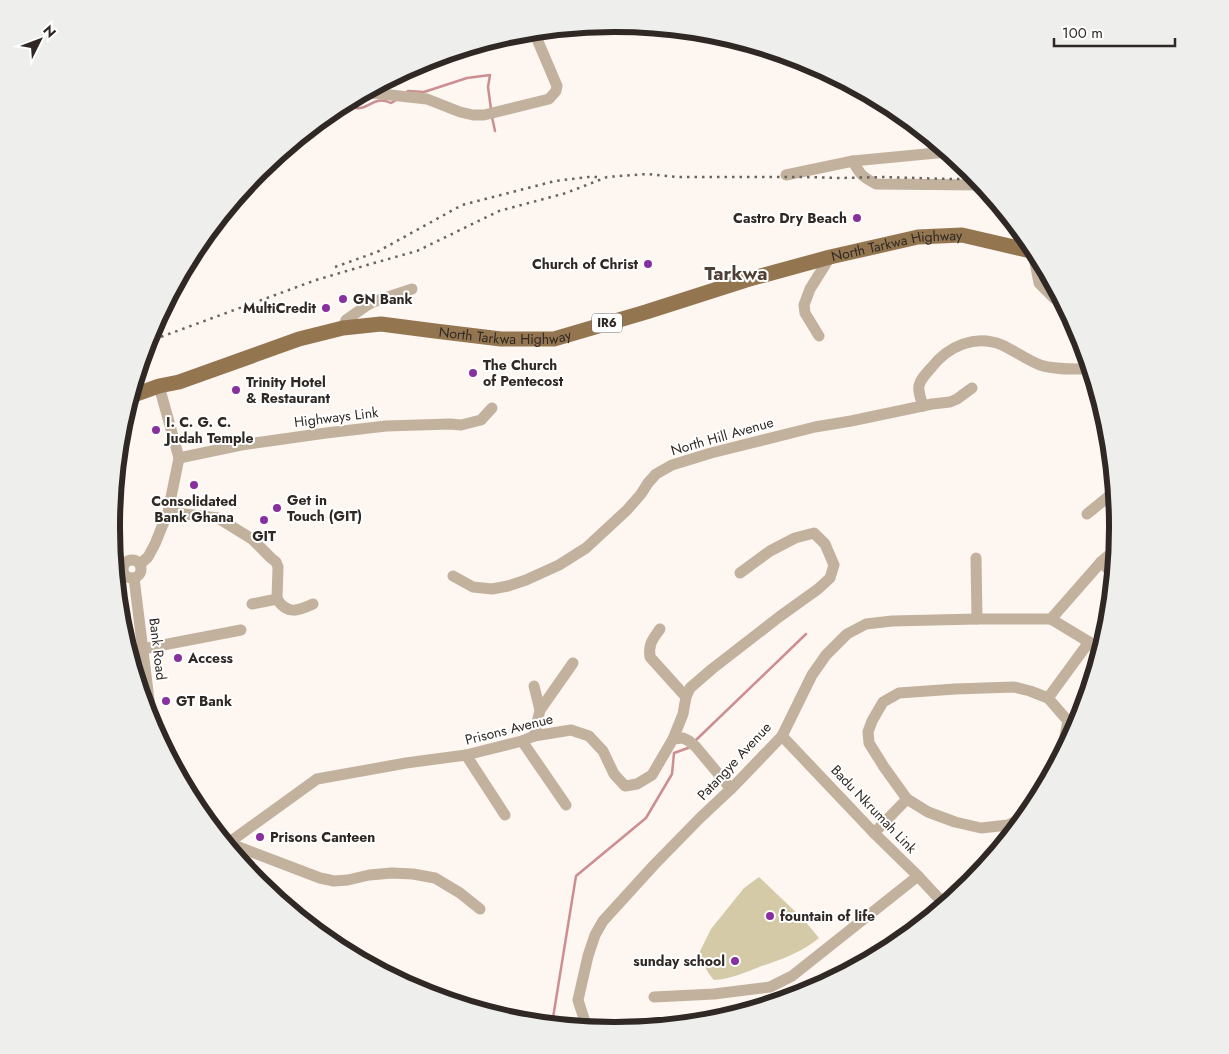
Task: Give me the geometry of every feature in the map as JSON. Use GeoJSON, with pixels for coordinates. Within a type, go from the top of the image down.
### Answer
{"type":"FeatureCollection","features":[{"type":"Feature","properties":{"kind":"main road","name":"North Tarkwa Highway"},"geometry":{"type":"LineString","coordinates":[[137,400],[160,389],[299,338],[343,328],[381,324],[501,339],[554,339],[830,256],[918,237],[962,235],[1024,250]]}},
{"type":"Feature","properties":{"kind":"main road","name":"North Tarkwa Highway"},"geometry":{"type":"LineString","coordinates":[[138,394],[160,389]]}},
{"type":"Feature","properties":{"kind":"street"},"geometry":{"type":"LineString","coordinates":[[377,94],[427,99],[473,116],[549,99],[556,91],[557,86],[537,39]]}},
{"type":"Feature","properties":{"kind":"street"},"geometry":{"type":"LineString","coordinates":[[786,175],[853,161],[938,153]]}},
{"type":"Feature","properties":{"kind":"street"},"geometry":{"type":"LineString","coordinates":[[853,161],[863,177],[876,184],[971,185]]}},
{"type":"Feature","properties":{"kind":"street"},"geometry":{"type":"LineString","coordinates":[[819,336],[805,313],[804,305],[810,289],[830,256]]}},
{"type":"Feature","properties":{"kind":"street"},"geometry":{"type":"LineString","coordinates":[[1037,270],[1039,283],[1051,295]]}},
{"type":"Feature","properties":{"kind":"street"},"geometry":{"type":"LineString","coordinates":[[343,328],[346,320],[373,302],[412,289]]}},
{"type":"Feature","properties":{"kind":"street"},"geometry":{"type":"LineString","coordinates":[[923,406],[918,388],[921,380],[947,352],[972,341],[987,341],[1002,345],[1031,361],[1049,368],[1083,370]]}},
{"type":"Feature","properties":{"kind":"street","name":"North Hill Avenue"},"geometry":{"type":"LineString","coordinates":[[453,576],[473,587],[492,589],[526,580],[559,565],[586,548],[627,510],[656,474],[672,465],[711,453],[815,427],[950,402],[957,400],[972,388]]}},
{"type":"Feature","properties":{"kind":"street"},"geometry":{"type":"LineString","coordinates":[[124,571],[124,565],[128,561],[135,560],[140,564],[148,557],[155,544],[168,512],[179,458],[160,389]]}},
{"type":"Feature","properties":{"kind":"street","name":"Highways Link"},"geometry":{"type":"LineString","coordinates":[[179,458],[241,445],[326,433],[386,426],[461,425],[481,420],[492,408]]}},
{"type":"Feature","properties":{"kind":"street"},"geometry":{"type":"LineString","coordinates":[[1087,514],[1108,497]]}},
{"type":"Feature","properties":{"kind":"street"},"geometry":{"type":"LineString","coordinates":[[168,512],[218,518],[252,539],[272,558],[278,568],[277,599],[285,608],[294,611],[313,604]]}},
{"type":"Feature","properties":{"kind":"street","name":"Prisons Avenue"},"geometry":{"type":"LineString","coordinates":[[232,840],[317,779],[406,763],[466,756],[534,736],[571,730],[589,736],[603,751],[614,774],[625,786],[637,784],[652,774],[673,739],[683,714],[686,697],[690,688],[779,617],[818,589],[830,578],[834,565],[825,544],[814,533],[795,538],[770,551],[740,573]]}},
{"type":"Feature","properties":{"kind":"street"},"geometry":{"type":"LineString","coordinates":[[1094,646],[1051,619],[1108,556]]}},
{"type":"Feature","properties":{"kind":"street"},"geometry":{"type":"LineString","coordinates":[[976,558],[977,619]]}},
{"type":"Feature","properties":{"kind":"street"},"geometry":{"type":"LineString","coordinates":[[1101,562],[1107,568]]}},
{"type":"Feature","properties":{"kind":"street","name":"Bank Road"},"geometry":{"type":"LineString","coordinates":[[124,571],[142,649],[147,690]]}},
{"type":"Feature","properties":{"kind":"street"},"geometry":{"type":"LineString","coordinates":[[252,604],[277,599]]}},
{"type":"Feature","properties":{"kind":"street","name":"Patangye Avenue"},"geometry":{"type":"LineString","coordinates":[[585,1020],[578,1000],[588,956],[602,921],[654,865],[782,736],[812,675],[826,655],[847,634],[866,624],[892,621],[1051,619]]}},
{"type":"Feature","properties":{"kind":"street"},"geometry":{"type":"LineString","coordinates":[[660,629],[652,640],[649,649],[650,657],[686,697]]}},
{"type":"Feature","properties":{"kind":"street"},"geometry":{"type":"LineString","coordinates":[[142,649],[241,630]]}},
{"type":"Feature","properties":{"kind":"street"},"geometry":{"type":"LineString","coordinates":[[1048,698],[1089,642]]}},
{"type":"Feature","properties":{"kind":"street"},"geometry":{"type":"LineString","coordinates":[[534,736],[540,710],[573,663]]}},
{"type":"Feature","properties":{"kind":"street"},"geometry":{"type":"LineString","coordinates":[[534,686],[540,710]]}},
{"type":"Feature","properties":{"kind":"street"},"geometry":{"type":"LineString","coordinates":[[1010,824],[981,828],[955,822],[928,812],[907,799],[869,743],[868,732],[872,721],[883,702],[899,693],[1014,687],[1030,690],[1048,698],[1068,722]]}},
{"type":"Feature","properties":{"kind":"street","name":"Badu Nkrumah Link"},"geometry":{"type":"LineString","coordinates":[[782,736],[874,833],[940,899]]}},
{"type":"Feature","properties":{"kind":"street"},"geometry":{"type":"LineString","coordinates":[[673,739],[683,738],[696,747],[730,790]]}},
{"type":"Feature","properties":{"kind":"street"},"geometry":{"type":"LineString","coordinates":[[522,741],[566,806]]}},
{"type":"Feature","properties":{"kind":"street"},"geometry":{"type":"LineString","coordinates":[[466,756],[505,815]]}},
{"type":"Feature","properties":{"kind":"street"},"geometry":{"type":"LineString","coordinates":[[874,833],[907,799]]}},
{"type":"Feature","properties":{"kind":"street"},"geometry":{"type":"LineString","coordinates":[[238,847],[320,878],[334,881],[392,873],[436,878],[460,893],[480,909]]}},
{"type":"Feature","properties":{"kind":"street"},"geometry":{"type":"LineString","coordinates":[[654,997],[714,994],[770,987],[792,976],[918,876]]}},
{"type":"Feature","properties":{"kind":"shaded area"},"geometry":{"type":"Polygon","coordinates":[[[759,877],[804,920],[819,938],[798,952],[782,959],[737,975],[714,980],[700,960],[700,951],[711,929],[744,888],[759,877]]]}},
{"type":"Feature","properties":{"kind":"waterway"},"geometry":{"type":"LineString","coordinates":[[406,93],[408,91],[424,92],[467,78],[490,75],[488,87],[491,109]]}},
{"type":"Feature","properties":{"kind":"waterway"},"geometry":{"type":"LineString","coordinates":[[354,107],[362,108],[379,101],[391,103],[398,99]]}},
{"type":"Feature","properties":{"kind":"waterway"},"geometry":{"type":"LineString","coordinates":[[492,117],[495,131]]}},
{"type":"Feature","properties":{"kind":"waterway"},"geometry":{"type":"LineString","coordinates":[[696,740],[806,634]]}},
{"type":"Feature","properties":{"kind":"waterway"},"geometry":{"type":"LineString","coordinates":[[553,1017],[576,876],[646,818],[672,774],[674,753],[688,748]]}},
{"type":"Feature","properties":{"kind":"railway"},"geometry":{"type":"LineString","coordinates":[[158,338],[316,280],[417,251],[499,211],[566,193],[607,177],[647,174],[677,177],[966,179]]}},
{"type":"Feature","properties":{"kind":"railway"},"geometry":{"type":"LineString","coordinates":[[335,267],[377,252],[462,205],[555,181],[599,177]]}},
{"type":"Feature","properties":{"kind":"place","name":"Castro Dry Beach"},"geometry":{"type":"Point","coordinates":[857,218]}},
{"type":"Feature","properties":{"kind":"place","name":"Church of Christ"},"geometry":{"type":"Point","coordinates":[648,264]}},
{"type":"Feature","properties":{"kind":"place","name":"GN Bank"},"geometry":{"type":"Point","coordinates":[343,299]}},
{"type":"Feature","properties":{"kind":"place","name":"MultiCredit"},"geometry":{"type":"Point","coordinates":[326,308]}},
{"type":"Feature","properties":{"kind":"place","name":"The Church of Pentecost"},"geometry":{"type":"Point","coordinates":[473,373]}},
{"type":"Feature","properties":{"kind":"place","name":"Trinity Hotel & Restaurant"},"geometry":{"type":"Point","coordinates":[236,390]}},
{"type":"Feature","properties":{"kind":"place","name":"I. C. G. C. Judah Temple"},"geometry":{"type":"Point","coordinates":[156,430]}},
{"type":"Feature","properties":{"kind":"place","name":"Consolidated Bank Ghana"},"geometry":{"type":"Point","coordinates":[194,485]}},
{"type":"Feature","properties":{"kind":"place","name":"Get in Touch (GIT)"},"geometry":{"type":"Point","coordinates":[277,508]}},
{"type":"Feature","properties":{"kind":"place","name":"GIT"},"geometry":{"type":"Point","coordinates":[264,520]}},
{"type":"Feature","properties":{"kind":"place","name":"Access"},"geometry":{"type":"Point","coordinates":[178,658]}},
{"type":"Feature","properties":{"kind":"place","name":"GT Bank"},"geometry":{"type":"Point","coordinates":[166,701]}},
{"type":"Feature","properties":{"kind":"place","name":"Prisons Canteen"},"geometry":{"type":"Point","coordinates":[260,837]}},
{"type":"Feature","properties":{"kind":"place","name":"fountain of life"},"geometry":{"type":"Point","coordinates":[770,916]}},
{"type":"Feature","properties":{"kind":"place","name":"sunday school"},"geometry":{"type":"Point","coordinates":[735,961]}},
{"type":"Feature","properties":{"kind":"district","name":"Tarkwa"},"geometry":{"type":"Point","coordinates":[736,273]}}]}
